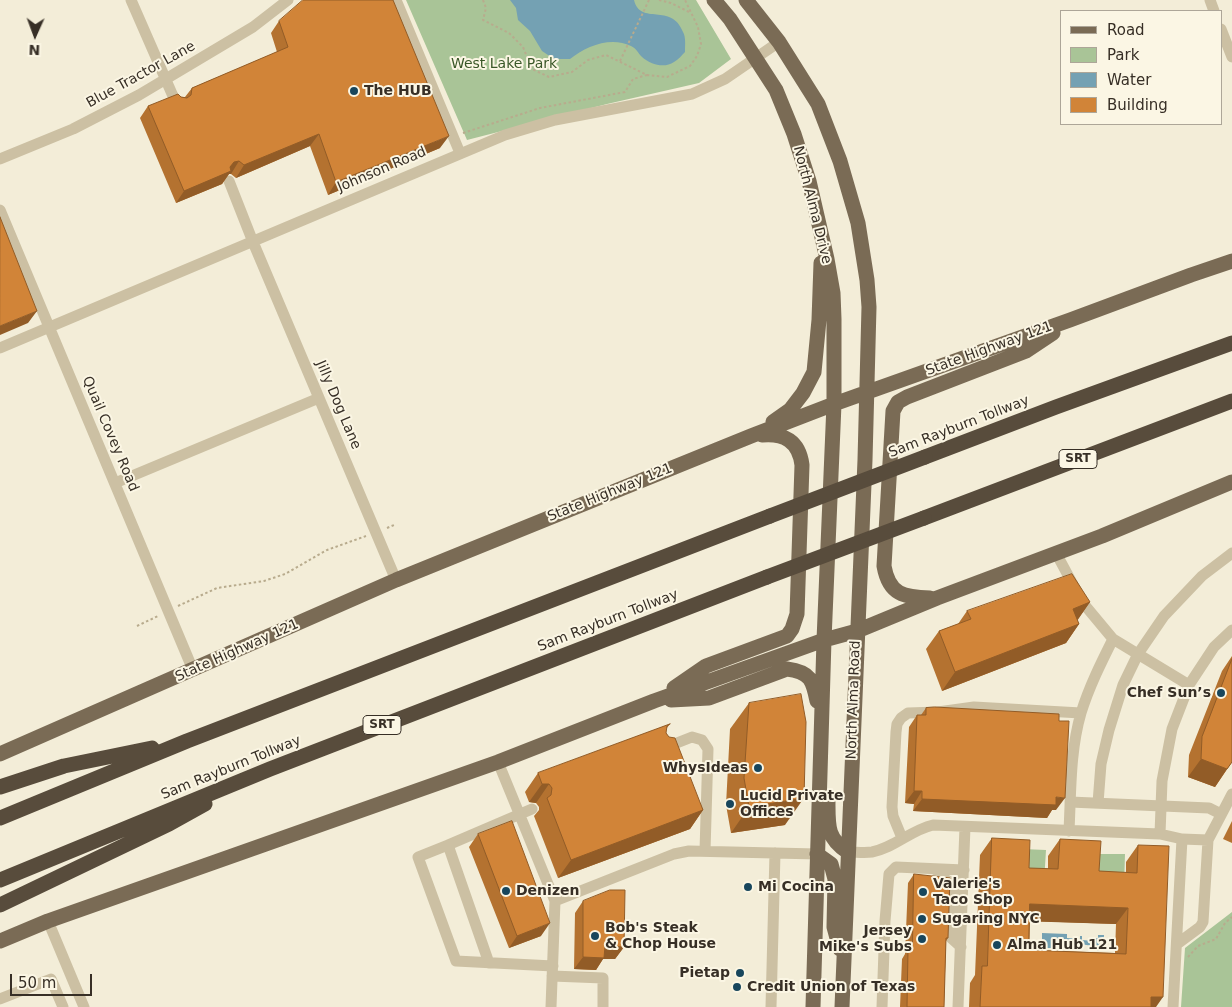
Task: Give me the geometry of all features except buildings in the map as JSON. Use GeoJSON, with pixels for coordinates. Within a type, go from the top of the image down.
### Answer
{"type":"FeatureCollection","features":[{"type":"Feature","properties":{"kind":"highway","name":"Sam Rayburn Tollway"},"geometry":{"type":"LineString","coordinates":[[0,818],[187,741],[770,516],[1232,343]]}},
{"type":"Feature","properties":{"kind":"highway","name":"Sam Rayburn Tollway"},"geometry":{"type":"LineString","coordinates":[[0,880],[270,769],[1232,400]]}},
{"type":"Feature","properties":{"kind":"highway"},"geometry":{"type":"LineString","coordinates":[[0,787],[64,766],[187,741]]}},
{"type":"Feature","properties":{"kind":"highway"},"geometry":{"type":"LineString","coordinates":[[0,905],[169,824],[270,769]]}},
{"type":"Feature","properties":{"kind":"main road","name":"North Alma Drive"},"geometry":{"type":"LineString","coordinates":[[714,0],[730,19],[776,90],[794,134],[809,181],[822,235],[832,293],[834,319],[834,404]]}},
{"type":"Feature","properties":{"kind":"main road"},"geometry":{"type":"LineString","coordinates":[[746,0],[779,42],[818,104],[840,161],[858,223],[867,280],[866,393]]}},
{"type":"Feature","properties":{"kind":"main road"},"geometry":{"type":"LineString","coordinates":[[751,436],[790,410],[803,393],[814,372],[819,320],[822,235]]}},
{"type":"Feature","properties":{"kind":"main road","name":"State Highway 121"},"geometry":{"type":"LineString","coordinates":[[0,754],[396,580],[751,436],[1191,274],[1232,261]]}},
{"type":"Feature","properties":{"kind":"main road"},"geometry":{"type":"LineString","coordinates":[[937,598],[910,597],[896,592],[886,578],[884,566],[893,411],[898,402],[907,397],[1026,351],[1070,320]]}},
{"type":"Feature","properties":{"kind":"main road","name":"North Alma Road"},"geometry":{"type":"LineString","coordinates":[[842,1007],[865,460],[866,393]]}},
{"type":"Feature","properties":{"kind":"main road"},"geometry":{"type":"LineString","coordinates":[[813,1007],[821,721],[834,404]]}},
{"type":"Feature","properties":{"kind":"main road"},"geometry":{"type":"LineString","coordinates":[[654,701],[706,666],[787,636],[795,622],[797,614],[801,458],[795,445],[784,437],[775,434],[751,436]]}},
{"type":"Feature","properties":{"kind":"main road"},"geometry":{"type":"LineString","coordinates":[[0,941],[48,921],[498,762],[654,701],[824,640],[857,631],[937,598],[1056,554],[1232,482]]}},
{"type":"Feature","properties":{"kind":"main road"},"geometry":{"type":"LineString","coordinates":[[654,701],[710,698],[788,669],[799,670],[808,676],[813,684],[821,721]]}},
{"type":"Feature","properties":{"kind":"main road"},"geometry":{"type":"LineString","coordinates":[[819,782],[826,787],[828,795],[830,834],[840,847],[848,852]]}},
{"type":"Feature","properties":{"kind":"main road"},"geometry":{"type":"LineString","coordinates":[[817,854],[831,864],[835,879],[834,927],[844,961]]}},
{"type":"Feature","properties":{"kind":"street"},"geometry":{"type":"LineString","coordinates":[[131,0],[176,103]]}},
{"type":"Feature","properties":{"kind":"street","name":"Blue Tractor Lane"},"geometry":{"type":"LineString","coordinates":[[0,159],[73,129],[165,80],[252,27],[288,0]]}},
{"type":"Feature","properties":{"kind":"street"},"geometry":{"type":"LineString","coordinates":[[396,0],[460,153]]}},
{"type":"Feature","properties":{"kind":"street"},"geometry":{"type":"LineString","coordinates":[[1222,32],[1232,57]]}},
{"type":"Feature","properties":{"kind":"street","name":"Johnson Road"},"geometry":{"type":"LineString","coordinates":[[0,348],[505,135],[555,120],[692,94],[725,79],[757,59],[779,42]]}},
{"type":"Feature","properties":{"kind":"street","name":"Jilly Dog Lane"},"geometry":{"type":"LineString","coordinates":[[228,181],[396,580]]}},
{"type":"Feature","properties":{"kind":"street","name":"Quail Covey Road"},"geometry":{"type":"LineString","coordinates":[[0,210],[193,670]]}},
{"type":"Feature","properties":{"kind":"street"},"geometry":{"type":"LineString","coordinates":[[115,483],[319,398]]}},
{"type":"Feature","properties":{"kind":"street"},"geometry":{"type":"LineString","coordinates":[[1098,803],[1101,764],[1109,730],[1123,684],[1138,654],[1164,616],[1202,576],[1232,553]]}},
{"type":"Feature","properties":{"kind":"street"},"geometry":{"type":"LineString","coordinates":[[1056,554],[1083,602],[1113,638],[1189,685]]}},
{"type":"Feature","properties":{"kind":"street"},"geometry":{"type":"LineString","coordinates":[[1160,834],[1162,781],[1172,729],[1189,685],[1214,647],[1232,630]]}},
{"type":"Feature","properties":{"kind":"street"},"geometry":{"type":"LineString","coordinates":[[1069,830],[1072,765],[1081,713],[1095,676],[1113,638]]}},
{"type":"Feature","properties":{"kind":"street"},"geometry":{"type":"LineString","coordinates":[[902,838],[893,816],[892,807],[897,724],[908,713],[938,712],[974,707],[1081,713]]}},
{"type":"Feature","properties":{"kind":"street"},"geometry":{"type":"LineString","coordinates":[[660,749],[692,737],[702,740],[708,749],[705,851]]}},
{"type":"Feature","properties":{"kind":"street"},"geometry":{"type":"LineString","coordinates":[[498,762],[555,901],[551,1007]]}},
{"type":"Feature","properties":{"kind":"street"},"geometry":{"type":"LineString","coordinates":[[894,766],[907,766]]}},
{"type":"Feature","properties":{"kind":"street"},"geometry":{"type":"LineString","coordinates":[[1177,944],[1200,927],[1203,922],[1208,840],[1232,794]]}},
{"type":"Feature","properties":{"kind":"street"},"geometry":{"type":"LineString","coordinates":[[1070,802],[1209,808],[1221,814]]}},
{"type":"Feature","properties":{"kind":"street"},"geometry":{"type":"LineString","coordinates":[[532,809],[418,857],[456,961],[489,963],[603,978],[603,1007]]}},
{"type":"Feature","properties":{"kind":"street"},"geometry":{"type":"LineString","coordinates":[[848,852],[871,852],[887,848],[916,830],[933,825],[966,827],[1024,822],[1069,830],[1160,834],[1182,839],[1208,840]]}},
{"type":"Feature","properties":{"kind":"street"},"geometry":{"type":"LineString","coordinates":[[958,1007],[966,827]]}},
{"type":"Feature","properties":{"kind":"street"},"geometry":{"type":"LineString","coordinates":[[1173,1007],[1182,839]]}},
{"type":"Feature","properties":{"kind":"street"},"geometry":{"type":"LineString","coordinates":[[448,845],[489,963]]}},
{"type":"Feature","properties":{"kind":"street"},"geometry":{"type":"LineString","coordinates":[[555,901],[674,854],[689,851],[817,854]]}},
{"type":"Feature","properties":{"kind":"street"},"geometry":{"type":"LineString","coordinates":[[771,1007],[775,852]]}},
{"type":"Feature","properties":{"kind":"street"},"geometry":{"type":"LineString","coordinates":[[882,1007],[885,921],[889,874],[896,867],[964,870]]}},
{"type":"Feature","properties":{"kind":"street"},"geometry":{"type":"LineString","coordinates":[[919,867],[926,878],[947,879],[952,883],[951,938],[960,947]]}},
{"type":"Feature","properties":{"kind":"street"},"geometry":{"type":"LineString","coordinates":[[48,921],[84,1007]]}},
{"type":"Feature","properties":{"kind":"street"},"geometry":{"type":"LineString","coordinates":[[0,998],[51,979],[62,1007]]}},
{"type":"Feature","properties":{"kind":"path"},"geometry":{"type":"LineString","coordinates":[[483,0],[486,8],[483,20],[509,33],[524,47],[532,69],[549,77],[572,72],[588,60],[606,55],[647,75]]}},
{"type":"Feature","properties":{"kind":"path"},"geometry":{"type":"LineString","coordinates":[[620,61],[649,0]]}},
{"type":"Feature","properties":{"kind":"path"},"geometry":{"type":"LineString","coordinates":[[659,0],[671,3],[689,12]]}},
{"type":"Feature","properties":{"kind":"path"},"geometry":{"type":"LineString","coordinates":[[472,130],[540,108],[625,92],[633,79],[647,75],[667,77],[690,66],[697,56],[701,44],[698,27],[689,12],[685,0]]}},
{"type":"Feature","properties":{"kind":"path"},"geometry":{"type":"LineString","coordinates":[[382,530],[394,525]]}},
{"type":"Feature","properties":{"kind":"path"},"geometry":{"type":"LineString","coordinates":[[175,608],[217,588],[264,581],[285,574],[327,550],[368,535]]}},
{"type":"Feature","properties":{"kind":"path"},"geometry":{"type":"LineString","coordinates":[[138,626],[160,615]]}},
{"type":"Feature","properties":{"kind":"path"},"geometry":{"type":"LineString","coordinates":[[1187,960],[1198,946],[1216,939],[1225,923],[1232,917]]}},
{"type":"Feature","properties":{"kind":"green space","name":"West Lake Park"},"geometry":{"type":"Polygon","coordinates":[[[406,0],[696,0],[731,59],[699,83],[607,104],[467,140],[406,0]]]}},
{"type":"Feature","properties":{"kind":"green space"},"geometry":{"type":"Polygon","coordinates":[[[1022,849],[1046,850],[1044,883],[1021,882],[1022,849]]]}},
{"type":"Feature","properties":{"kind":"green space"},"geometry":{"type":"Polygon","coordinates":[[[1092,854],[1125,854],[1124,887],[1091,885],[1092,854]]]}},
{"type":"Feature","properties":{"kind":"green space"},"geometry":{"type":"Polygon","coordinates":[[[1232,912],[1232,1007],[1181,1007],[1185,948],[1232,912]]]}},
{"type":"Feature","properties":{"kind":"water"},"geometry":{"type":"Polygon","coordinates":[[[510,0],[634,0],[637,8],[643,12],[672,18],[678,23],[685,36],[685,52],[670,64],[653,64],[645,60],[631,46],[623,43],[607,42],[583,50],[570,59],[554,59],[542,51],[530,31],[518,20],[516,8],[510,0]]]}},
{"type":"Feature","properties":{"kind":"water"},"geometry":{"type":"Polygon","coordinates":[[[1042,933],[1067,934],[1067,938],[1080,939],[1080,936],[1082,936],[1082,940],[1094,941],[1095,938],[1098,938],[1098,935],[1104,935],[1103,951],[1093,951],[1093,946],[1080,944],[1080,942],[1074,942],[1058,948],[1042,948],[1042,933]]]}},
{"type":"Feature","properties":{"kind":"place","name":"The HUB"},"geometry":{"type":"Point","coordinates":[354,91]}},
{"type":"Feature","properties":{"kind":"place","name":"Chef Sun’s"},"geometry":{"type":"Point","coordinates":[1221,693]}},
{"type":"Feature","properties":{"kind":"place","name":"WhysIdeas"},"geometry":{"type":"Point","coordinates":[758,768]}},
{"type":"Feature","properties":{"kind":"place","name":"Lucid Private Offices"},"geometry":{"type":"Point","coordinates":[730,804]}},
{"type":"Feature","properties":{"kind":"place","name":"Mi Cocina"},"geometry":{"type":"Point","coordinates":[748,887]}},
{"type":"Feature","properties":{"kind":"place","name":"Denizen"},"geometry":{"type":"Point","coordinates":[506,891]}},
{"type":"Feature","properties":{"kind":"place","name":"Valerie's Taco Shop"},"geometry":{"type":"Point","coordinates":[923,892]}},
{"type":"Feature","properties":{"kind":"place","name":"Sugaring NYC"},"geometry":{"type":"Point","coordinates":[922,919]}},
{"type":"Feature","properties":{"kind":"place","name":"Bob's Steak & Chop House"},"geometry":{"type":"Point","coordinates":[595,936]}},
{"type":"Feature","properties":{"kind":"place","name":"Jersey Mike's Subs"},"geometry":{"type":"Point","coordinates":[922,939]}},
{"type":"Feature","properties":{"kind":"place","name":"Alma Hub 121"},"geometry":{"type":"Point","coordinates":[997,945]}},
{"type":"Feature","properties":{"kind":"place","name":"Pietap"},"geometry":{"type":"Point","coordinates":[740,973]}},
{"type":"Feature","properties":{"kind":"place","name":"Credit Union of Texas"},"geometry":{"type":"Point","coordinates":[737,987]}}]}
